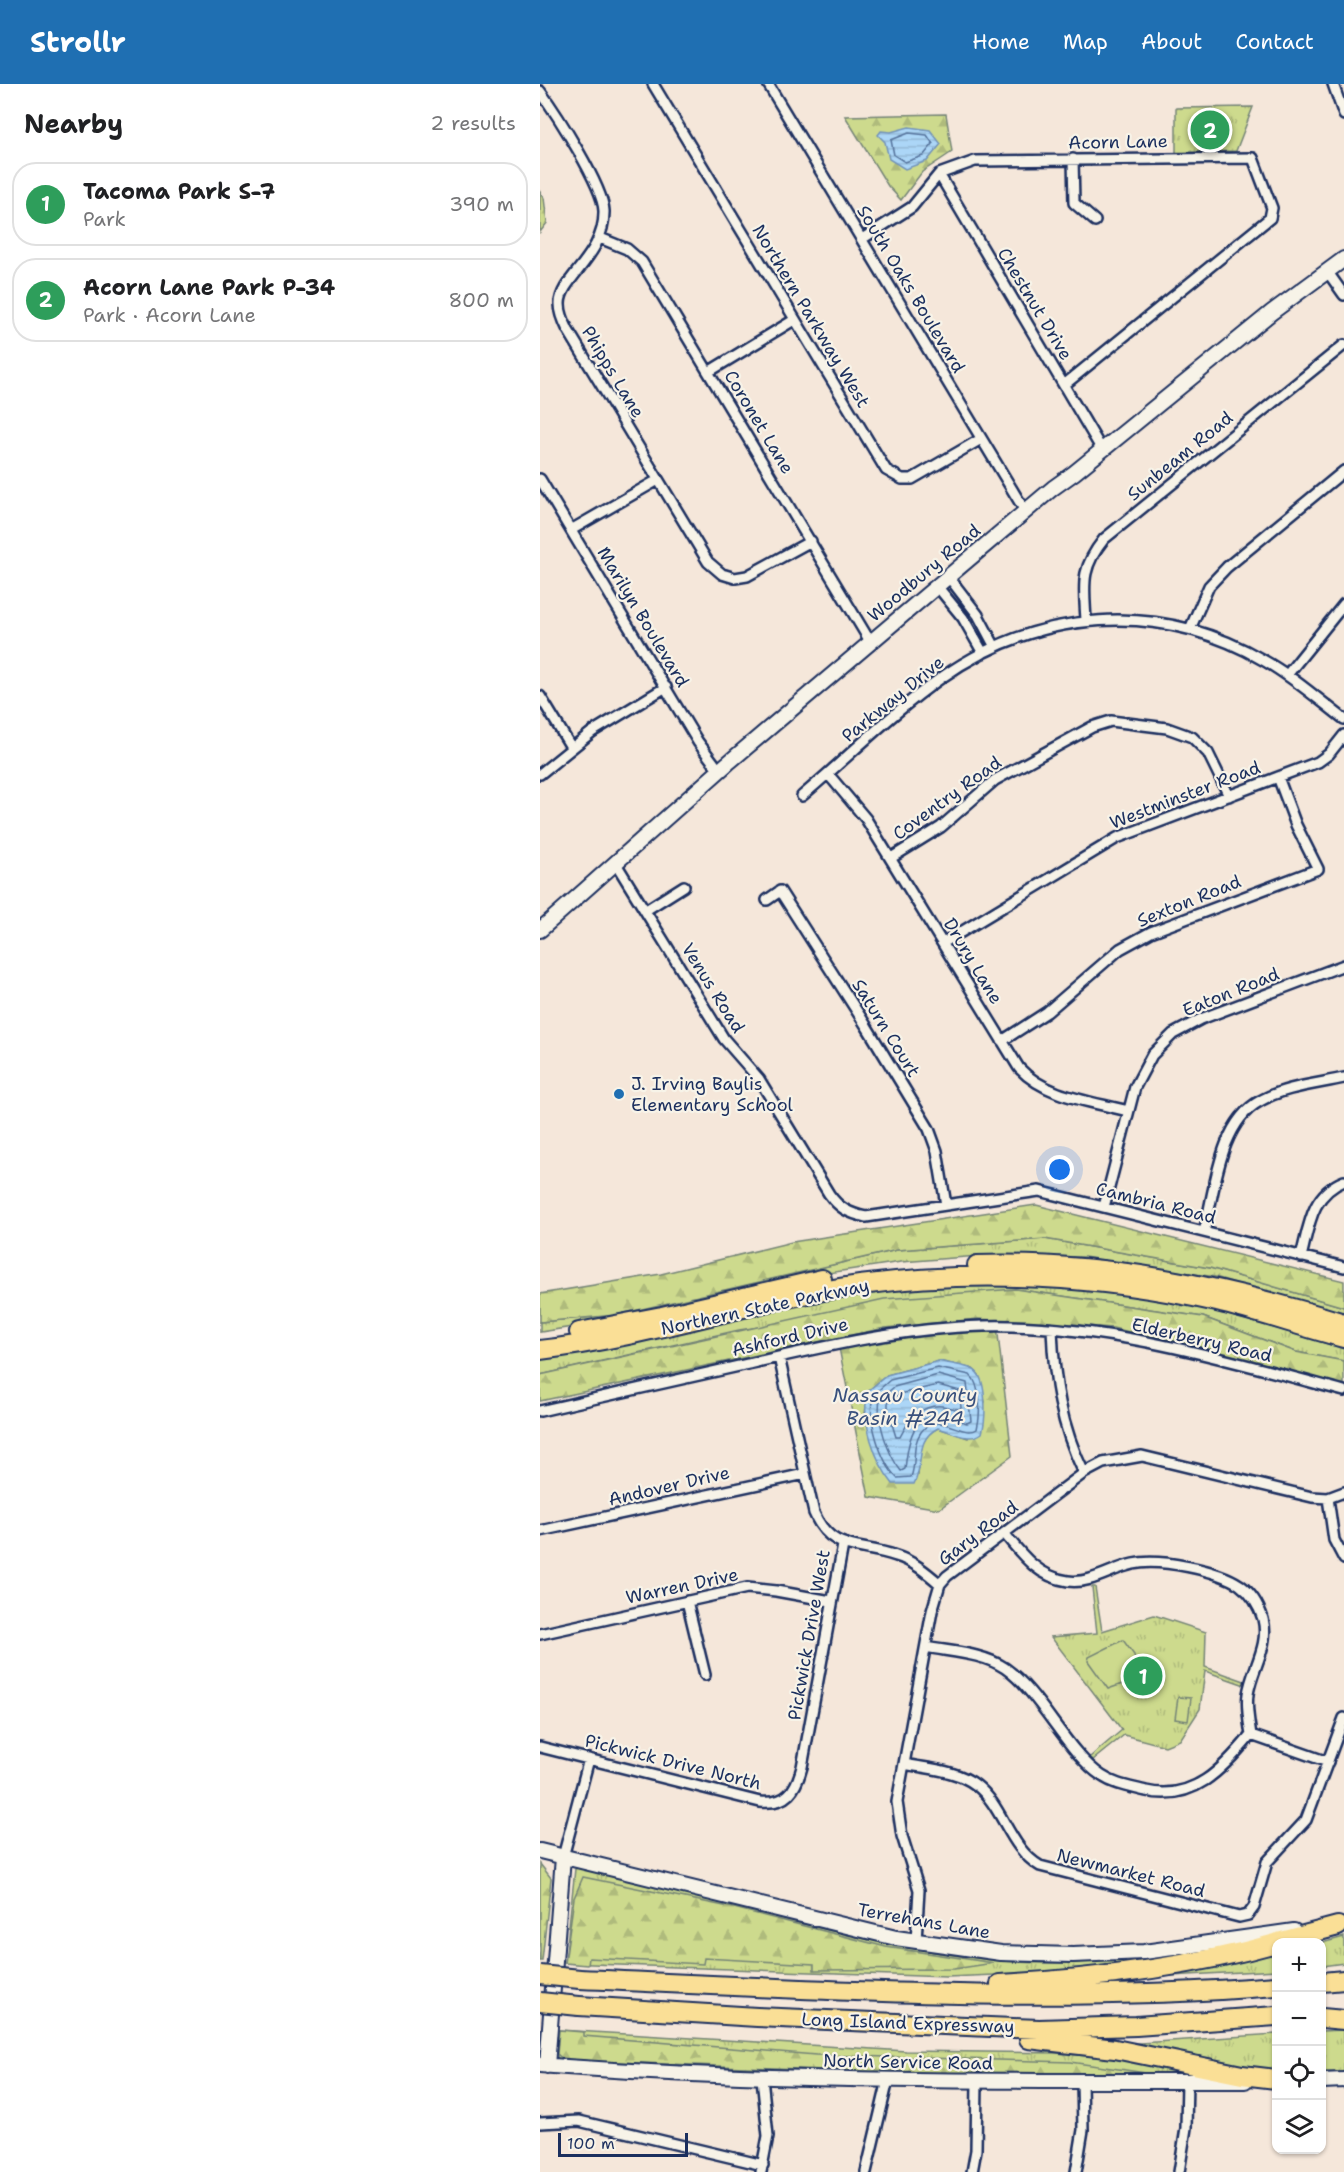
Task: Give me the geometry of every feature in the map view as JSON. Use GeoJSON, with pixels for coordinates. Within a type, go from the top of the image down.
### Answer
{"type":"FeatureCollection","features":[{"type":"Feature","properties":{"kind":"highway","name":"Northern State Parkway"},"geometry":{"type":"LineString","coordinates":[[540,1337],[641,1320],[783,1286],[838,1276],[1006,1264],[1098,1269],[1210,1286],[1341,1330]]}},
{"type":"Feature","properties":{"kind":"highway","name":"Northern State Parkway"},"geometry":{"type":"LineString","coordinates":[[540,1350],[626,1337],[777,1301],[861,1285],[981,1277],[1065,1280],[1136,1286],[1341,1330]]}},
{"type":"Feature","properties":{"kind":"highway"},"geometry":{"type":"LineString","coordinates":[[1296,1938],[1341,1926]]}},
{"type":"Feature","properties":{"kind":"highway"},"geometry":{"type":"LineString","coordinates":[[850,1993],[1079,1978],[1220,1959],[1272,1944]]}},
{"type":"Feature","properties":{"kind":"highway","name":"Long Island Expressway"},"geometry":{"type":"LineString","coordinates":[[540,1975],[850,1993],[1135,1995],[1272,1986]]}},
{"type":"Feature","properties":{"kind":"highway"},"geometry":{"type":"LineString","coordinates":[[1326,1982],[1344,1980]]}},
{"type":"Feature","properties":{"kind":"highway","name":"Long Island Expressway"},"geometry":{"type":"LineString","coordinates":[[540,2002],[848,2021],[1039,2029],[1136,2026],[1272,2016]]}},
{"type":"Feature","properties":{"kind":"highway"},"geometry":{"type":"LineString","coordinates":[[1326,2011],[1344,2009]]}},
{"type":"Feature","properties":{"kind":"highway"},"geometry":{"type":"LineString","coordinates":[[1326,2018],[1344,2020]]}},
{"type":"Feature","properties":{"kind":"highway"},"geometry":{"type":"LineString","coordinates":[[848,2021],[1072,2043],[1272,2079]]}},
{"type":"Feature","properties":{"kind":"main road","name":"Woodbury Road"},"geometry":{"type":"LineString","coordinates":[[540,930],[719,770],[1025,511],[1272,312],[1327,271],[1343,263]]}},
{"type":"Feature","properties":{"kind":"main road","name":"Terrehans Lane"},"geometry":{"type":"LineString","coordinates":[[540,1851],[916,1941],[1001,1953],[1073,1955],[1144,1952],[1341,1926]]}},
{"type":"Feature","properties":{"kind":"main road"},"geometry":{"type":"LineString","coordinates":[[544,2066],[563,1857]]}},
{"type":"Feature","properties":{"kind":"main road","name":"North Service Road"},"geometry":{"type":"LineString","coordinates":[[544,2066],[672,2075],[762,2078],[977,2081],[1272,2080]]}},
{"type":"Feature","properties":{"kind":"main road"},"geometry":{"type":"LineString","coordinates":[[1326,2080],[1344,2080]]}},
{"type":"Feature","properties":{"kind":"street","name":"Northern Parkway West"},"geometry":{"type":"LineString","coordinates":[[653,84],[879,461],[891,476],[912,479],[981,439]]}},
{"type":"Feature","properties":{"kind":"street","name":"South Oaks Boulevard"},"geometry":{"type":"LineString","coordinates":[[768,84],[1025,511]]}},
{"type":"Feature","properties":{"kind":"street"},"geometry":{"type":"LineString","coordinates":[[1333,84],[1344,115]]}},
{"type":"Feature","properties":{"kind":"street","name":"Phipps Lane"},"geometry":{"type":"LineString","coordinates":[[540,91],[597,185],[604,212],[600,238],[591,257],[564,289],[560,303],[561,315],[658,480],[708,562],[722,574],[735,578],[747,576],[811,541]]}},
{"type":"Feature","properties":{"kind":"street","name":"Acorn Lane"},"geometry":{"type":"LineString","coordinates":[[939,174],[975,161],[1253,158],[1272,213],[1262,226],[1064,385]]}},
{"type":"Feature","properties":{"kind":"street"},"geometry":{"type":"LineString","coordinates":[[1073,159],[1074,202],[1095,221]]}},
{"type":"Feature","properties":{"kind":"street"},"geometry":{"type":"LineString","coordinates":[[862,239],[912,207],[939,174]]}},
{"type":"Feature","properties":{"kind":"street","name":"Chestnut Drive"},"geometry":{"type":"LineString","coordinates":[[939,174],[1102,450]]}},
{"type":"Feature","properties":{"kind":"street","name":"Coronet Lane"},"geometry":{"type":"LineString","coordinates":[[600,238],[627,249],[642,262],[710,371],[871,643]]}},
{"type":"Feature","properties":{"kind":"street"},"geometry":{"type":"LineString","coordinates":[[1327,271],[1344,296]]}},
{"type":"Feature","properties":{"kind":"street"},"geometry":{"type":"LineString","coordinates":[[710,371],[794,320]]}},
{"type":"Feature","properties":{"kind":"street","name":"Sunbeam Road"},"geometry":{"type":"LineString","coordinates":[[1086,620],[1084,575],[1092,554],[1104,539],[1344,345]]}},
{"type":"Feature","properties":{"kind":"street"},"geometry":{"type":"LineString","coordinates":[[1190,629],[1209,586],[1227,567],[1344,471]]}},
{"type":"Feature","properties":{"kind":"street","name":"Marilyn Boulevard"},"geometry":{"type":"LineString","coordinates":[[540,479],[698,742],[719,770]]}},
{"type":"Feature","properties":{"kind":"street"},"geometry":{"type":"LineString","coordinates":[[571,530],[658,480]]}},
{"type":"Feature","properties":{"kind":"street"},"geometry":{"type":"LineString","coordinates":[[948,576],[978,615],[994,647]]}},
{"type":"Feature","properties":{"kind":"street"},"geometry":{"type":"LineString","coordinates":[[937,586],[963,618],[983,653]]}},
{"type":"Feature","properties":{"kind":"street"},"geometry":{"type":"LineString","coordinates":[[1287,675],[1344,604]]}},
{"type":"Feature","properties":{"kind":"street","name":"Parkway Drive"},"geometry":{"type":"LineString","coordinates":[[802,796],[940,679],[994,647],[1034,632],[1086,620],[1129,620],[1190,629],[1242,649],[1287,675],[1344,719]]}},
{"type":"Feature","properties":{"kind":"street"},"geometry":{"type":"LineString","coordinates":[[540,774],[571,747],[666,687]]}},
{"type":"Feature","properties":{"kind":"street"},"geometry":{"type":"LineString","coordinates":[[540,696],[571,747]]}},
{"type":"Feature","properties":{"kind":"street","name":"Coventry Road"},"geometry":{"type":"LineString","coordinates":[[891,858],[941,827],[995,780],[1092,727],[1111,721],[1167,728],[1192,737],[1208,753],[1229,796]]}},
{"type":"Feature","properties":{"kind":"street","name":"Westminster Road"},"geometry":{"type":"LineString","coordinates":[[943,943],[1117,838],[1318,762],[1329,754],[1344,735]]}},
{"type":"Feature","properties":{"kind":"street","name":"Drury Lane"},"geometry":{"type":"LineString","coordinates":[[828,774],[866,819],[1019,1068],[1040,1086],[1128,1111]]}},
{"type":"Feature","properties":{"kind":"street","name":"Sexton Road"},"geometry":{"type":"LineString","coordinates":[[1002,1041],[1047,1012],[1120,949],[1151,932],[1318,869],[1278,777]]}},
{"type":"Feature","properties":{"kind":"street","name":"Venus Road"},"geometry":{"type":"LineString","coordinates":[[615,862],[724,1039],[759,1079],[838,1207],[851,1214]]}},
{"type":"Feature","properties":{"kind":"street"},"geometry":{"type":"LineString","coordinates":[[646,910],[684,886]]}},
{"type":"Feature","properties":{"kind":"street","name":"Saturn Court"},"geometry":{"type":"LineString","coordinates":[[766,900],[780,891],[929,1129],[937,1151],[946,1205]]}},
{"type":"Feature","properties":{"kind":"street","name":"Eaton Road"},"geometry":{"type":"LineString","coordinates":[[1104,1207],[1140,1073],[1152,1055],[1173,1034],[1201,1019],[1344,965]]}},
{"type":"Feature","properties":{"kind":"street"},"geometry":{"type":"LineString","coordinates":[[1204,1232],[1228,1136],[1236,1122],[1249,1108],[1267,1098],[1344,1078]]}},
{"type":"Feature","properties":{"kind":"street"},"geometry":{"type":"LineString","coordinates":[[1301,1257],[1314,1207],[1322,1194],[1344,1181]]}},
{"type":"Feature","properties":{"kind":"street","name":"Cambria Road"},"geometry":{"type":"LineString","coordinates":[[851,1214],[866,1217],[1039,1191],[1344,1267]]}},
{"type":"Feature","properties":{"kind":"street","name":"Ashford Drive"},"geometry":{"type":"LineString","coordinates":[[540,1411],[862,1338],[929,1329],[986,1326],[1052,1329]]}},
{"type":"Feature","properties":{"kind":"street"},"geometry":{"type":"LineString","coordinates":[[1052,1329],[1055,1380],[1061,1414],[1074,1453],[1084,1473]]}},
{"type":"Feature","properties":{"kind":"street","name":"Elderberry Road"},"geometry":{"type":"LineString","coordinates":[[1052,1329],[1139,1341],[1344,1391]]}},
{"type":"Feature","properties":{"kind":"street","name":"Pickwick Drive West"},"geometry":{"type":"LineString","coordinates":[[779,1357],[818,1521],[828,1534],[843,1545],[802,1767],[794,1791]]}},
{"type":"Feature","properties":{"kind":"street","name":"Gary Road"},"geometry":{"type":"LineString","coordinates":[[916,1941],[919,1890],[897,1814],[926,1647],[940,1584],[1084,1473],[1103,1463],[1142,1456],[1328,1498]]}},
{"type":"Feature","properties":{"kind":"street","name":"Andover Drive"},"geometry":{"type":"LineString","coordinates":[[540,1531],[805,1474]]}},
{"type":"Feature","properties":{"kind":"street"},"geometry":{"type":"LineString","coordinates":[[1344,1492],[1328,1498],[1334,1540],[1344,1559]]}},
{"type":"Feature","properties":{"kind":"street"},"geometry":{"type":"LineString","coordinates":[[926,1647],[990,1660],[1004,1667],[1023,1684],[1093,1769],[1117,1784],[1159,1794],[1187,1791],[1213,1776],[1251,1735],[1248,1695],[1262,1651],[1265,1633],[1257,1605],[1240,1586],[1225,1578],[1150,1561],[1132,1564],[1092,1580],[1067,1581],[1053,1578],[1033,1566],[1004,1533]]}},
{"type":"Feature","properties":{"kind":"street"},"geometry":{"type":"LineString","coordinates":[[843,1545],[898,1556],[917,1565],[940,1584]]}},
{"type":"Feature","properties":{"kind":"street","name":"Warren Drive"},"geometry":{"type":"LineString","coordinates":[[540,1634],[747,1588],[831,1601]]}},
{"type":"Feature","properties":{"kind":"street"},"geometry":{"type":"LineString","coordinates":[[687,1601],[705,1675]]}},
{"type":"Feature","properties":{"kind":"street"},"geometry":{"type":"LineString","coordinates":[[1251,1735],[1328,1762],[1344,1718]]}},
{"type":"Feature","properties":{"kind":"street","name":"Pickwick Drive North"},"geometry":{"type":"LineString","coordinates":[[540,1747],[760,1802],[773,1803],[786,1799],[794,1791]]}},
{"type":"Feature","properties":{"kind":"street"},"geometry":{"type":"LineString","coordinates":[[563,1857],[589,1759]]}},
{"type":"Feature","properties":{"kind":"street","name":"Newmarket Road"},"geometry":{"type":"LineString","coordinates":[[905,1764],[958,1775],[975,1785],[993,1803],[1018,1847],[1040,1866],[1239,1917],[1248,1915],[1254,1907],[1267,1862],[1306,1820],[1328,1762]]}},
{"type":"Feature","properties":{"kind":"street"},"geometry":{"type":"LineString","coordinates":[[540,2123],[579,2121],[762,2169],[768,2136],[762,2078]]}},
{"type":"Feature","properties":{"kind":"street"},"geometry":{"type":"LineString","coordinates":[[866,2172],[888,2080]]}},
{"type":"Feature","properties":{"kind":"street"},"geometry":{"type":"LineString","coordinates":[[972,2172],[976,2150],[977,2081]]}},
{"type":"Feature","properties":{"kind":"street"},"geometry":{"type":"LineString","coordinates":[[1076,2172],[1083,2130],[1082,2081]]}},
{"type":"Feature","properties":{"kind":"street"},"geometry":{"type":"LineString","coordinates":[[1179,2172],[1186,2128],[1187,2081]]}},
{"type":"Feature","properties":{"kind":"green space"},"geometry":{"type":"Polygon","coordinates":[[[1253,107],[1236,151],[1176,153],[1176,108],[1253,107]]]}},
{"type":"Feature","properties":{"kind":"green space"},"geometry":{"type":"Polygon","coordinates":[[[946,114],[952,152],[922,172],[901,200],[888,186],[845,116],[946,114]]]}},
{"type":"Feature","properties":{"kind":"green space"},"geometry":{"type":"Polygon","coordinates":[[[540,192],[544,198],[547,223],[540,232],[540,192]]]}},
{"type":"Feature","properties":{"kind":"green space"},"geometry":{"type":"Polygon","coordinates":[[[1036,1205],[1344,1281],[1344,1307],[1210,1268],[1045,1239],[897,1250],[616,1315],[540,1322],[540,1294],[661,1274],[792,1242],[1036,1205]]]}},
{"type":"Feature","properties":{"kind":"green space"},"geometry":{"type":"Polygon","coordinates":[[[1045,1239],[1210,1268],[1344,1307],[1344,1315],[1215,1277],[1084,1257],[992,1255],[901,1262],[815,1275],[649,1315],[540,1332],[540,1322],[616,1315],[897,1250],[1045,1239]]]}},
{"type":"Feature","properties":{"kind":"green space"},"geometry":{"type":"Polygon","coordinates":[[[934,1284],[1071,1286],[1155,1298],[1250,1321],[1344,1349],[1344,1361],[1296,1352],[1203,1317],[1015,1289],[739,1330],[540,1375],[540,1357],[792,1303],[934,1284]]]}},
{"type":"Feature","properties":{"kind":"green space"},"geometry":{"type":"Polygon","coordinates":[[[1015,1289],[1203,1317],[1296,1352],[1344,1361],[1344,1385],[1113,1328],[978,1319],[885,1328],[540,1401],[540,1375],[884,1299],[1015,1289]]]}},
{"type":"Feature","properties":{"kind":"green space"},"geometry":{"type":"Polygon","coordinates":[[[997,1326],[1012,1456],[939,1509],[869,1497],[838,1343],[997,1326]],[[939,1361],[887,1375],[868,1391],[865,1414],[879,1459],[918,1475],[922,1448],[932,1432],[938,1428],[968,1438],[985,1402],[979,1375],[973,1369],[939,1361]]]}},
{"type":"Feature","properties":{"kind":"green space"},"geometry":{"type":"Polygon","coordinates":[[[1092,1587],[1095,1587],[1102,1631],[1154,1615],[1206,1632],[1205,1667],[1247,1682],[1245,1685],[1205,1671],[1200,1709],[1180,1740],[1165,1746],[1124,1735],[1093,1760],[1090,1757],[1122,1730],[1051,1637],[1097,1633],[1092,1587]]]}},
{"type":"Feature","properties":{"kind":"green space"},"geometry":{"type":"Polygon","coordinates":[[[1123,1640],[1134,1655],[1137,1670],[1125,1683],[1108,1689],[1088,1661],[1089,1657],[1123,1640]]]}},
{"type":"Feature","properties":{"kind":"green space"},"geometry":{"type":"Polygon","coordinates":[[[1178,1697],[1191,1698],[1188,1721],[1175,1719],[1178,1697]]]}},
{"type":"Feature","properties":{"kind":"green space"},"geometry":{"type":"Polygon","coordinates":[[[540,1864],[551,1878],[542,1961],[540,1961],[540,1864]]]}},
{"type":"Feature","properties":{"kind":"green space"},"geometry":{"type":"Polygon","coordinates":[[[579,1867],[851,1936],[961,1956],[1017,1962],[1071,1963],[1233,1946],[1234,1950],[1086,1971],[947,1977],[565,1963],[575,1869],[579,1867]]]}},
{"type":"Feature","properties":{"kind":"green space"},"geometry":{"type":"Polygon","coordinates":[[[583,1877],[734,1908],[886,1947],[994,1963],[954,1969],[814,1970],[814,1964],[704,1958],[703,1964],[589,1958],[588,1965],[565,1963],[574,1898],[583,1877]]]}},
{"type":"Feature","properties":{"kind":"green space"},"geometry":{"type":"Polygon","coordinates":[[[1344,1937],[1344,1963],[1326,1965],[1326,1942],[1344,1937]]]}},
{"type":"Feature","properties":{"kind":"green space"},"geometry":{"type":"Polygon","coordinates":[[[1272,1954],[1272,1970],[1118,1979],[1217,1966],[1272,1954]]]}},
{"type":"Feature","properties":{"kind":"green space"},"geometry":{"type":"Polygon","coordinates":[[[559,2030],[906,2051],[1056,2053],[1130,2060],[1201,2076],[905,2077],[681,2069],[560,2061],[557,2058],[559,2030]]]}},
{"type":"Feature","properties":{"kind":"green space"},"geometry":{"type":"Polygon","coordinates":[[[559,2030],[583,2032],[583,2036],[816,2055],[1070,2062],[1153,2074],[902,2073],[564,2060],[557,2054],[559,2030]]]}},
{"type":"Feature","properties":{"kind":"green space"},"geometry":{"type":"Polygon","coordinates":[[[1344,2030],[1344,2072],[1326,2072],[1326,2031],[1344,2030]]]}},
{"type":"Feature","properties":{"kind":"green space"},"geometry":{"type":"Polygon","coordinates":[[[1272,2034],[1272,2071],[1244,2071],[1125,2044],[1272,2034]]]}},
{"type":"Feature","properties":{"kind":"water"},"geometry":{"type":"Polygon","coordinates":[[[909,127],[930,130],[941,144],[927,161],[905,169],[889,159],[885,142],[878,135],[881,131],[891,132],[909,127]]]}},
{"type":"Feature","properties":{"kind":"water","name":"Nassau County Basin #244"},"geometry":{"type":"Polygon","coordinates":[[[939,1361],[972,1369],[977,1373],[981,1380],[984,1398],[982,1433],[966,1437],[938,1428],[931,1433],[923,1445],[914,1484],[893,1484],[880,1464],[871,1440],[866,1414],[868,1391],[887,1375],[939,1361]]]}},
{"type":"Feature","properties":{"kind":"place","name":"Acorn Lane Park P-34"},"geometry":{"type":"Point","coordinates":[1210,130]}},
{"type":"Feature","properties":{"kind":"place","name":"J. Irving Baylis Elementary School"},"geometry":{"type":"Point","coordinates":[619,1094]}},
{"type":"Feature","properties":{"kind":"place","name":"Tacoma Park S-7"},"geometry":{"type":"Point","coordinates":[1143,1676]}}]}
